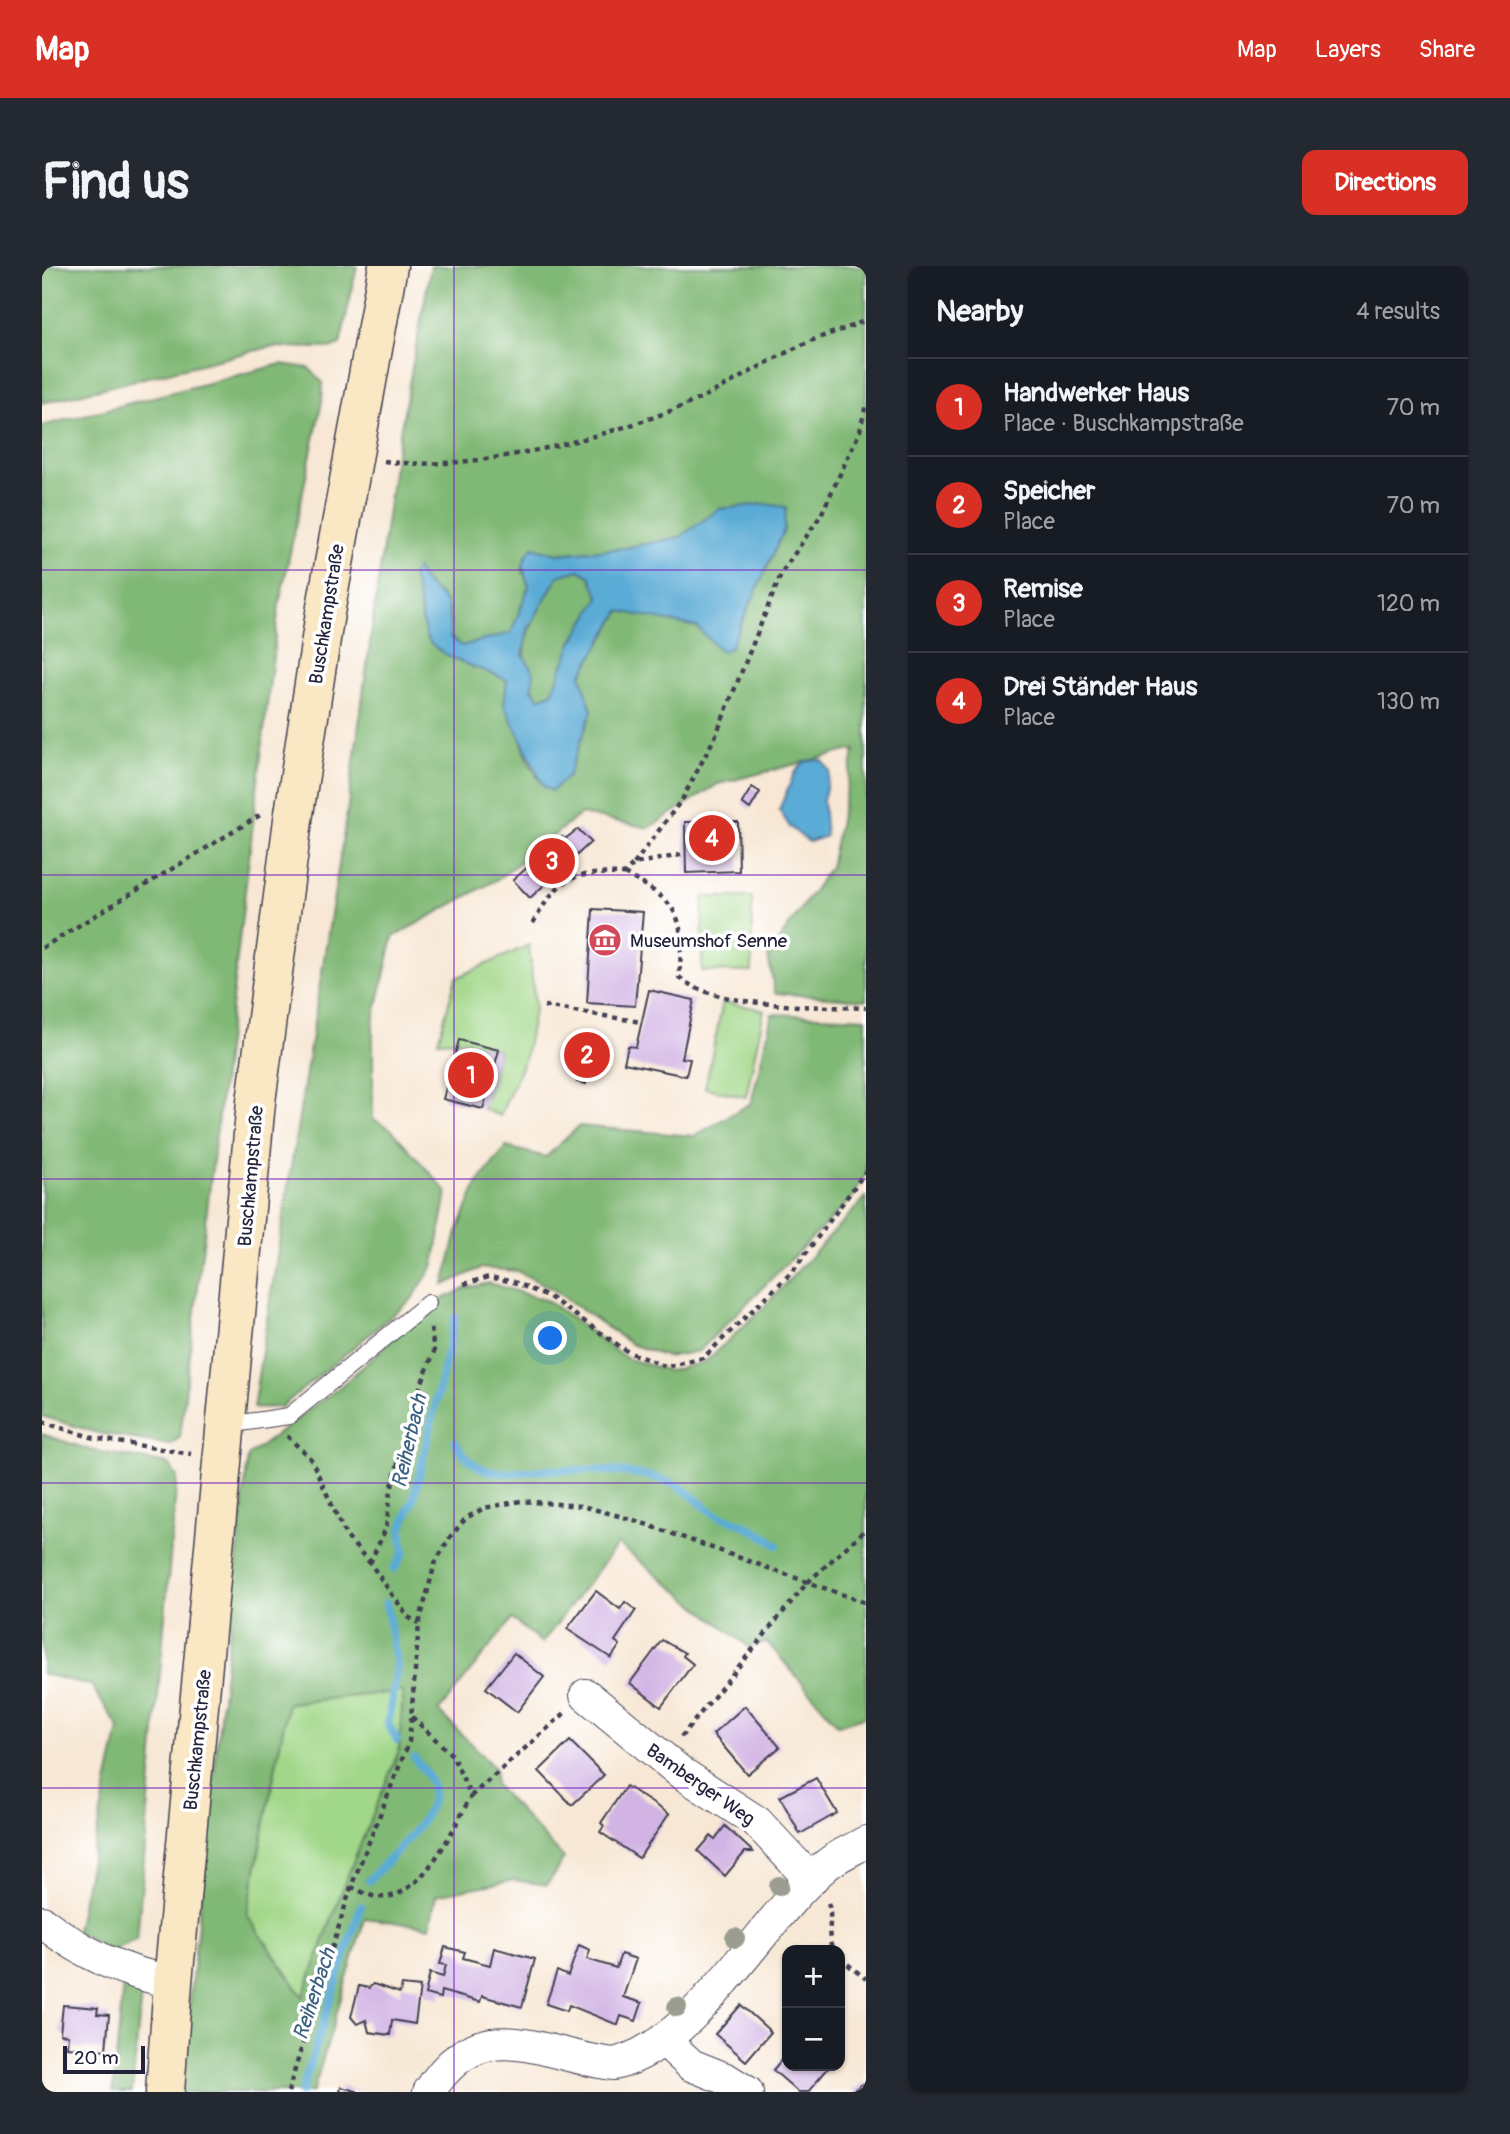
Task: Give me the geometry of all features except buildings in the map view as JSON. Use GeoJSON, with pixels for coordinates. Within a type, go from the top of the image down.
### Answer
{"type":"FeatureCollection","features":[{"type":"Feature","properties":{"kind":"main road","name":"Buschkampstraße"},"geometry":{"type":"LineString","coordinates":[[165,2092],[173,1982],[256,1102],[293,820],[353,456],[388,266]]}},
{"type":"Feature","properties":{"kind":"street","name":"Bamberger Weg"},"geometry":{"type":"LineString","coordinates":[[586,1695],[663,1759],[757,1822],[811,1880]]}},
{"type":"Feature","properties":{"kind":"street"},"geometry":{"type":"LineString","coordinates":[[429,2092],[442,2071],[457,2059],[495,2044],[526,2043],[614,2064],[629,2060],[664,2040],[826,1865],[866,1842]]}},
{"type":"Feature","properties":{"kind":"street"},"geometry":{"type":"LineString","coordinates":[[42,1922],[99,1959],[122,1970],[173,1982]]}},
{"type":"Feature","properties":{"kind":"street"},"geometry":{"type":"LineString","coordinates":[[664,2040],[691,2066],[747,2092]]}},
{"type":"Feature","properties":{"kind":"lane"},"geometry":{"type":"LineString","coordinates":[[227,1425],[272,1421],[289,1416],[428,1303]]}},
{"type":"Feature","properties":{"kind":"path"},"geometry":{"type":"LineString","coordinates":[[353,456],[418,466],[484,459],[628,427],[691,402],[807,343],[866,320]]}},
{"type":"Feature","properties":{"kind":"path"},"geometry":{"type":"LineString","coordinates":[[859,323],[866,327]]}},
{"type":"Feature","properties":{"kind":"path"},"geometry":{"type":"LineString","coordinates":[[624,874],[682,798],[716,735],[782,572],[821,515],[860,431],[866,404]]}},
{"type":"Feature","properties":{"kind":"path"},"geometry":{"type":"LineString","coordinates":[[860,431],[866,436]]}},
{"type":"Feature","properties":{"kind":"path"},"geometry":{"type":"LineString","coordinates":[[42,948],[264,813],[293,820]]}},
{"type":"Feature","properties":{"kind":"path"},"geometry":{"type":"LineString","coordinates":[[634,864],[685,854]]}},
{"type":"Feature","properties":{"kind":"path"},"geometry":{"type":"LineString","coordinates":[[533,923],[544,903],[566,881],[580,873],[624,874],[645,885],[668,903],[677,916],[683,934],[679,977],[691,988],[764,1003],[866,1008]]}},
{"type":"Feature","properties":{"kind":"path"},"geometry":{"type":"LineString","coordinates":[[544,1006],[641,1022]]}},
{"type":"Feature","properties":{"kind":"path"},"geometry":{"type":"LineString","coordinates":[[464,1284],[489,1277],[514,1282],[551,1297],[628,1352],[667,1367],[703,1358],[793,1271],[866,1171]]}},
{"type":"Feature","properties":{"kind":"path"},"geometry":{"type":"LineString","coordinates":[[370,1563],[386,1528],[391,1490],[413,1405],[434,1352],[428,1303]]}},
{"type":"Feature","properties":{"kind":"path"},"geometry":{"type":"LineString","coordinates":[[272,1421],[311,1459],[346,1536],[370,1563],[408,1617],[419,1625]]}},
{"type":"Feature","properties":{"kind":"path"},"geometry":{"type":"LineString","coordinates":[[42,1422],[94,1438],[197,1455]]}},
{"type":"Feature","properties":{"kind":"path"},"geometry":{"type":"LineString","coordinates":[[288,2092],[351,1887],[402,1763],[412,1717],[419,1625],[435,1563],[450,1537],[466,1518],[484,1508],[521,1501],[582,1506],[634,1520],[866,1603]]}},
{"type":"Feature","properties":{"kind":"path"},"geometry":{"type":"LineString","coordinates":[[663,1759],[807,1583],[866,1529]]}},
{"type":"Feature","properties":{"kind":"path"},"geometry":{"type":"LineString","coordinates":[[351,1887],[378,1897],[407,1890],[438,1857],[471,1796],[586,1695]]}},
{"type":"Feature","properties":{"kind":"path"},"geometry":{"type":"LineString","coordinates":[[412,1717],[452,1755],[471,1796]]}},
{"type":"Feature","properties":{"kind":"path"},"geometry":{"type":"LineString","coordinates":[[811,1880],[830,1905],[831,1917],[827,1936],[831,1945]]}},
{"type":"Feature","properties":{"kind":"path"},"geometry":{"type":"LineString","coordinates":[[845,1962],[866,1979]]}},
{"type":"Feature","properties":{"kind":"green space"},"geometry":{"type":"Polygon","coordinates":[[[42,266],[357,266],[340,345],[333,348],[270,347],[42,403],[42,266]]]}},
{"type":"Feature","properties":{"kind":"green space"},"geometry":{"type":"Polygon","coordinates":[[[431,266],[866,266],[866,1000],[775,993],[768,956],[830,867],[855,749],[718,784],[649,828],[581,814],[498,879],[393,937],[373,1023],[373,1119],[391,1129],[447,1192],[434,1265],[412,1299],[281,1407],[253,1408],[347,813],[394,465],[431,266]],[[719,509],[680,537],[625,548],[557,554],[533,547],[522,569],[529,586],[511,633],[461,646],[450,637],[447,604],[423,581],[419,603],[427,639],[472,667],[487,670],[507,680],[527,758],[534,772],[552,790],[592,711],[581,675],[621,610],[697,627],[721,651],[730,648],[784,530],[719,509]]]}},
{"type":"Feature","properties":{"kind":"green space"},"geometry":{"type":"Polygon","coordinates":[[[281,364],[309,368],[323,383],[322,401],[279,605],[180,1437],[170,1445],[98,1433],[42,1416],[42,426],[281,364]]]}},
{"type":"Feature","properties":{"kind":"green space"},"geometry":{"type":"Polygon","coordinates":[[[579,570],[590,576],[599,598],[572,643],[552,693],[538,698],[526,664],[528,635],[558,576],[579,570]]]}},
{"type":"Feature","properties":{"kind":"green space"},"geometry":{"type":"Polygon","coordinates":[[[703,897],[752,897],[752,972],[702,971],[703,897]]]}},
{"type":"Feature","properties":{"kind":"green space"},"geometry":{"type":"Polygon","coordinates":[[[529,945],[535,1006],[525,1058],[500,1116],[483,1109],[499,1050],[459,1040],[438,1041],[456,978],[529,945]]]}},
{"type":"Feature","properties":{"kind":"green space"},"geometry":{"type":"Polygon","coordinates":[[[723,1002],[764,1010],[746,1097],[705,1088],[723,1002]]]}},
{"type":"Feature","properties":{"kind":"green space"},"geometry":{"type":"Polygon","coordinates":[[[772,1014],[866,1018],[866,1173],[853,1197],[699,1351],[667,1357],[631,1344],[551,1288],[517,1271],[481,1268],[444,1285],[457,1232],[477,1184],[506,1147],[546,1157],[579,1126],[694,1136],[751,1103],[772,1014]]]}},
{"type":"Feature","properties":{"kind":"green space"},"geometry":{"type":"Polygon","coordinates":[[[866,1197],[866,1716],[838,1725],[767,1642],[749,1647],[618,1544],[542,1643],[512,1619],[439,1711],[495,1769],[495,1785],[564,1858],[547,1885],[513,1880],[436,1895],[430,1927],[365,1918],[313,2092],[180,2092],[248,1456],[341,1386],[432,1304],[466,1288],[489,1283],[548,1301],[626,1358],[669,1371],[705,1362],[764,1307],[866,1197]],[[403,1691],[288,1703],[247,1915],[303,1997],[345,1882],[399,1751],[403,1691]]]}},
{"type":"Feature","properties":{"kind":"green space"},"geometry":{"type":"Polygon","coordinates":[[[42,1434],[90,1450],[169,1464],[177,1477],[137,1939],[110,1951],[76,1931],[119,1728],[91,1685],[42,1674],[42,1434]]]}},
{"type":"Feature","properties":{"kind":"green space"},"geometry":{"type":"Polygon","coordinates":[[[404,1691],[399,1751],[345,1882],[304,1998],[247,1915],[288,1703],[404,1691]]]}},
{"type":"Feature","properties":{"kind":"green space"},"geometry":{"type":"Polygon","coordinates":[[[124,1977],[142,1987],[132,2092],[113,2092],[124,1977]]]}},
{"type":"Feature","properties":{"kind":"water"},"geometry":{"type":"Polygon","coordinates":[[[764,504],[786,507],[784,530],[730,648],[721,651],[697,627],[620,611],[581,675],[592,711],[568,776],[552,791],[544,787],[504,704],[507,680],[449,656],[431,643],[426,635],[412,576],[417,569],[445,601],[450,620],[450,637],[462,646],[511,633],[529,586],[524,565],[533,547],[557,554],[625,548],[680,537],[719,509],[764,504]],[[579,570],[558,576],[528,629],[523,655],[534,672],[532,688],[539,698],[552,693],[572,643],[599,598],[590,576],[579,570]]]}},
{"type":"Feature","properties":{"kind":"water"},"geometry":{"type":"Polygon","coordinates":[[[823,761],[830,771],[823,801],[826,836],[809,842],[790,827],[779,810],[794,774],[804,762],[823,761]]]}},
{"type":"Feature","properties":{"kind":"waterway","name":"Reiherbach"},"geometry":{"type":"LineString","coordinates":[[394,1569],[404,1552],[401,1530],[414,1498],[455,1318]]}},
{"type":"Feature","properties":{"kind":"waterway"},"geometry":{"type":"LineString","coordinates":[[455,1442],[465,1456],[488,1470],[512,1473],[540,1470],[606,1471],[645,1475],[667,1481],[683,1489],[715,1514],[733,1520],[777,1545]]}},
{"type":"Feature","properties":{"kind":"waterway","name":"Reiherbach"},"geometry":{"type":"LineString","coordinates":[[386,1603],[397,1667],[388,1724],[397,1740]]}},
{"type":"Feature","properties":{"kind":"waterway","name":"Reiherbach"},"geometry":{"type":"LineString","coordinates":[[369,1880],[408,1839],[426,1815],[431,1803],[431,1783],[414,1758]]}},
{"type":"Feature","properties":{"kind":"waterway","name":"Reiherbach"},"geometry":{"type":"LineString","coordinates":[[301,2092],[361,1906]]}},
{"type":"Feature","properties":{"kind":"place","name":"Drei Ständer Haus"},"geometry":{"type":"Point","coordinates":[712,838]}},
{"type":"Feature","properties":{"kind":"place","name":"Remise"},"geometry":{"type":"Point","coordinates":[552,861]}},
{"type":"Feature","properties":{"kind":"place","name":"Museumshof Senne"},"geometry":{"type":"Point","coordinates":[605,940]}},
{"type":"Feature","properties":{"kind":"place","name":"Speicher"},"geometry":{"type":"Point","coordinates":[587,1055]}},
{"type":"Feature","properties":{"kind":"place","name":"Handwerker Haus"},"geometry":{"type":"Point","coordinates":[471,1075]}}]}
